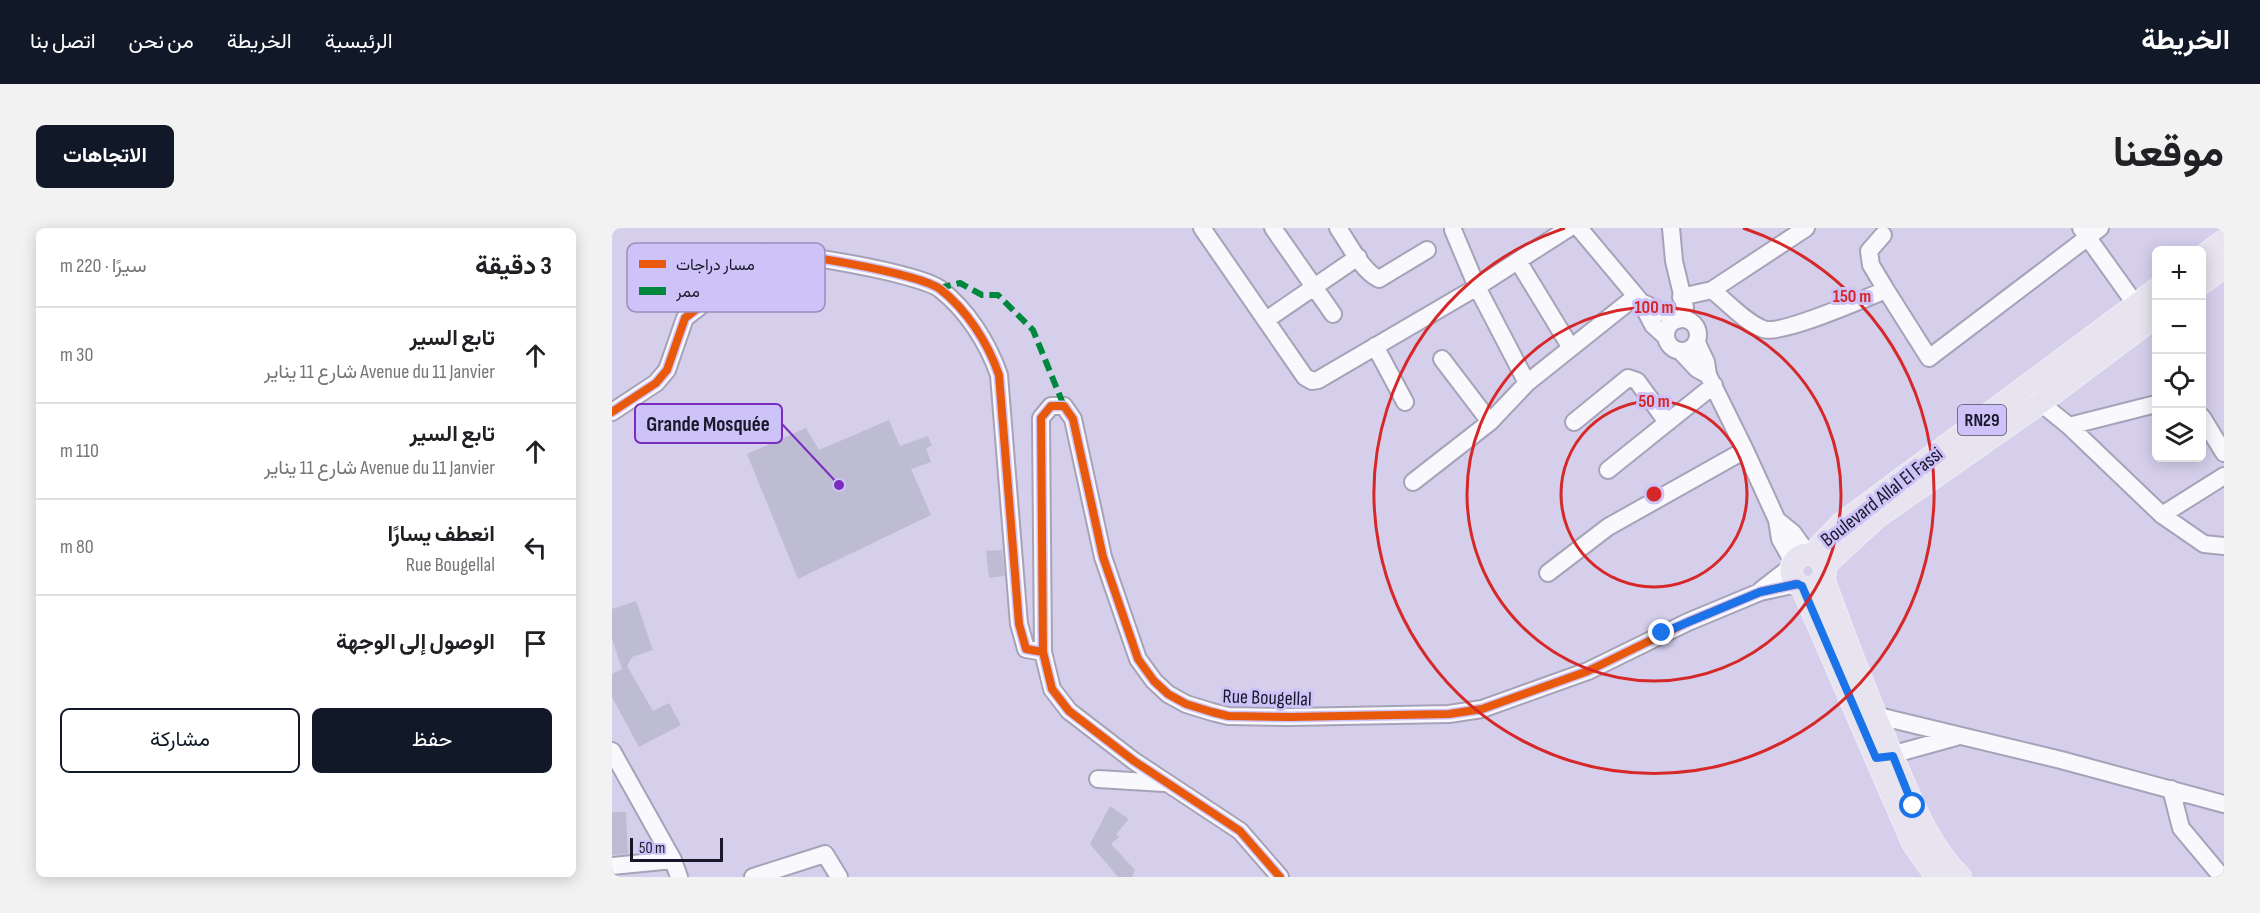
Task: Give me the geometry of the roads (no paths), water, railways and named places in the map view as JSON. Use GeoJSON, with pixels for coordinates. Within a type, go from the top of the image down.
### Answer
{"type":"FeatureCollection","features":[{"type":"Feature","properties":{"kind":"main road"},"geometry":{"type":"LineString","coordinates":[[2206,254],[2224,241]]}},
{"type":"Feature","properties":{"kind":"main road"},"geometry":{"type":"LineString","coordinates":[[2206,280],[2224,266]]}},
{"type":"Feature","properties":{"kind":"main road","name":"Boulevard Allal El Fassi"},"geometry":{"type":"LineString","coordinates":[[1806,569],[1877,517],[2032,396],[2152,294]]}},
{"type":"Feature","properties":{"kind":"main road","name":"Boulevard Allal El Fassi"},"geometry":{"type":"LineString","coordinates":[[2032,396],[2152,319]]}},
{"type":"Feature","properties":{"kind":"main road"},"geometry":{"type":"LineString","coordinates":[[1806,569],[1874,715],[1884,757],[1941,856],[1960,877]]}},
{"type":"Feature","properties":{"kind":"main road"},"geometry":{"type":"LineString","coordinates":[[1806,569],[1884,757],[1913,843],[1937,877]]}},
{"type":"Feature","properties":{"kind":"street"},"geometry":{"type":"LineString","coordinates":[[1202,228],[1305,377],[1312,381],[1318,380],[1476,287],[1569,228]]}},
{"type":"Feature","properties":{"kind":"street"},"geometry":{"type":"LineString","coordinates":[[1273,228],[1334,314]]}},
{"type":"Feature","properties":{"kind":"street"},"geometry":{"type":"LineString","coordinates":[[1338,228],[1358,257],[1379,279],[1427,250]]}},
{"type":"Feature","properties":{"kind":"street"},"geometry":{"type":"LineString","coordinates":[[1579,228],[1638,299],[1653,325],[1666,337],[1671,347],[1681,352],[1711,380]]}},
{"type":"Feature","properties":{"kind":"street"},"geometry":{"type":"LineString","coordinates":[[1671,228],[1683,320]]}},
{"type":"Feature","properties":{"kind":"street"},"geometry":{"type":"LineString","coordinates":[[1681,297],[1712,290],[1806,228]]}},
{"type":"Feature","properties":{"kind":"street"},"geometry":{"type":"LineString","coordinates":[[1453,230],[1476,287],[1527,383]]}},
{"type":"Feature","properties":{"kind":"street"},"geometry":{"type":"LineString","coordinates":[[1883,235],[1869,251],[1871,265],[1929,358],[2090,231],[2136,305]]}},
{"type":"Feature","properties":{"kind":"street"},"geometry":{"type":"LineString","coordinates":[[1266,320],[1358,257]]}},
{"type":"Feature","properties":{"kind":"street"},"geometry":{"type":"LineString","coordinates":[[825,259],[922,281],[939,288],[975,328],[990,351],[999,375],[1019,624],[1026,649],[1043,646],[1049,681],[1058,699],[1093,731],[1165,783],[1240,831],[1280,877]]}},
{"type":"Feature","properties":{"kind":"street"},"geometry":{"type":"LineString","coordinates":[[1518,261],[1571,348]]}},
{"type":"Feature","properties":{"kind":"street"},"geometry":{"type":"LineString","coordinates":[[1712,290],[1741,314],[1763,329],[1770,331],[1792,326],[1886,290]]}},
{"type":"Feature","properties":{"kind":"street"},"geometry":{"type":"LineString","coordinates":[[1638,299],[1683,320],[1699,332],[1697,343],[1693,348],[1681,352]]}},
{"type":"Feature","properties":{"kind":"street"},"geometry":{"type":"LineString","coordinates":[[1413,483],[1490,422],[1527,383],[1638,299]]}},
{"type":"Feature","properties":{"kind":"street"},"geometry":{"type":"LineString","coordinates":[[612,412],[656,383],[668,370],[685,318],[693,312]]}},
{"type":"Feature","properties":{"kind":"street"},"geometry":{"type":"LineString","coordinates":[[1666,337],[1669,326],[1683,320]]}},
{"type":"Feature","properties":{"kind":"street"},"geometry":{"type":"LineString","coordinates":[[1697,343],[1711,380],[1777,520],[1793,533],[1806,569]]}},
{"type":"Feature","properties":{"kind":"street"},"geometry":{"type":"LineString","coordinates":[[1375,346],[1405,402]]}},
{"type":"Feature","properties":{"kind":"street"},"geometry":{"type":"LineString","coordinates":[[1442,359],[1490,422]]}},
{"type":"Feature","properties":{"kind":"street"},"geometry":{"type":"LineString","coordinates":[[1574,422],[1629,378],[1637,381],[1667,422]]}},
{"type":"Feature","properties":{"kind":"street"},"geometry":{"type":"LineString","coordinates":[[1608,470],[1667,422],[1711,380]]}},
{"type":"Feature","properties":{"kind":"street"},"geometry":{"type":"LineString","coordinates":[[2032,396],[2069,426],[2162,515],[2204,544],[2224,546]]}},
{"type":"Feature","properties":{"kind":"street","name":"Rue Bougellal"},"geometry":{"type":"LineString","coordinates":[[1043,646],[1041,418],[1045,409],[1057,405],[1070,411],[1073,419],[1103,557],[1138,659],[1154,681],[1168,694],[1186,704],[1228,716],[1449,714],[1482,709],[1572,678],[1688,621],[1760,592],[1806,569]]}},
{"type":"Feature","properties":{"kind":"street"},"geometry":{"type":"LineString","coordinates":[[2069,426],[2152,405]]}},
{"type":"Feature","properties":{"kind":"street"},"geometry":{"type":"LineString","coordinates":[[2206,424],[2224,453]]}},
{"type":"Feature","properties":{"kind":"street"},"geometry":{"type":"LineString","coordinates":[[1548,573],[1608,527],[1745,450]]}},
{"type":"Feature","properties":{"kind":"street"},"geometry":{"type":"LineString","coordinates":[[2162,515],[2224,476]]}},
{"type":"Feature","properties":{"kind":"street"},"geometry":{"type":"LineString","coordinates":[[1874,715],[2061,760],[2224,804]]}},
{"type":"Feature","properties":{"kind":"street"},"geometry":{"type":"LineString","coordinates":[[1884,757],[1957,736]]}},
{"type":"Feature","properties":{"kind":"street"},"geometry":{"type":"LineString","coordinates":[[612,751],[673,860],[679,877]]}},
{"type":"Feature","properties":{"kind":"street"},"geometry":{"type":"LineString","coordinates":[[1098,779],[1165,783]]}},
{"type":"Feature","properties":{"kind":"street"},"geometry":{"type":"LineString","coordinates":[[2171,789],[2181,828],[2222,877]]}},
{"type":"Feature","properties":{"kind":"street"},"geometry":{"type":"LineString","coordinates":[[753,877],[825,854],[839,877]]}},
{"type":"Feature","properties":{"kind":"street"},"geometry":{"type":"LineString","coordinates":[[612,866],[673,860]]}},
{"type":"Feature","properties":{"kind":"place","name":"Grande Mosquée"},"geometry":{"type":"Point","coordinates":[839,485]}}]}
